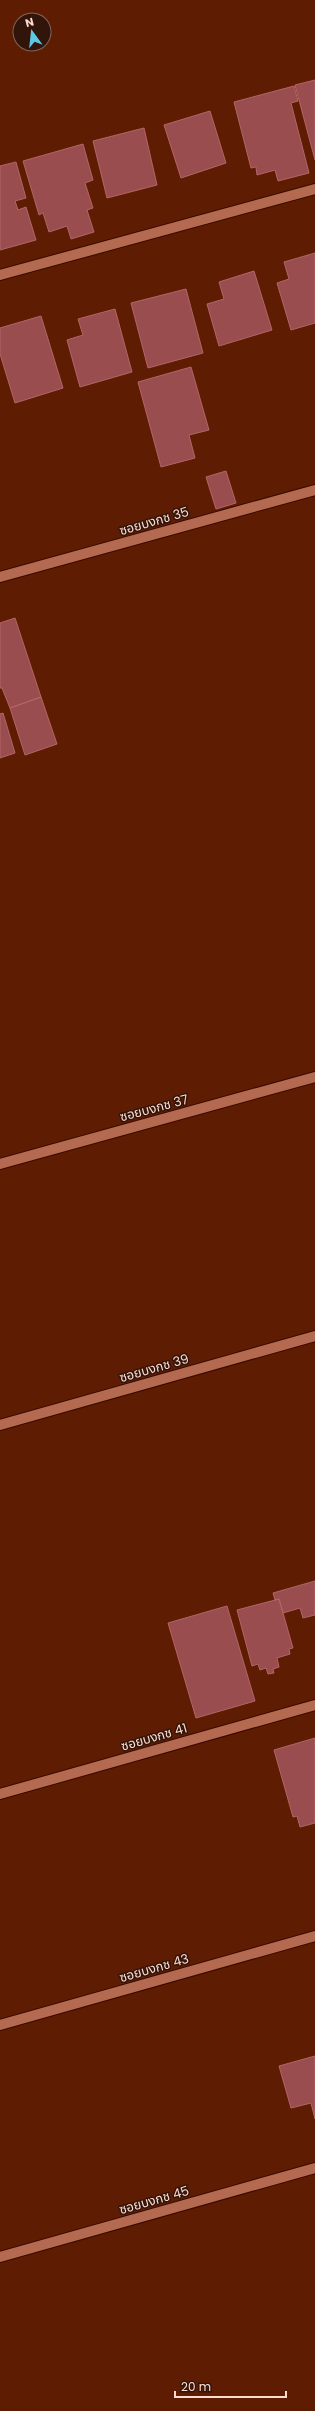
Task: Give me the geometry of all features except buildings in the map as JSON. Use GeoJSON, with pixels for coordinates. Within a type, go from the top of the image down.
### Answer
{"type":"FeatureCollection","features":[{"type":"Feature","properties":{"kind":"street"},"geometry":{"type":"LineString","coordinates":[[0,275],[315,189]]}},
{"type":"Feature","properties":{"kind":"street","name":"ซอยบงกช 35"},"geometry":{"type":"LineString","coordinates":[[0,577],[315,490]]}},
{"type":"Feature","properties":{"kind":"street","name":"ซอยบงกช 37"},"geometry":{"type":"LineString","coordinates":[[0,1164],[315,1077]]}},
{"type":"Feature","properties":{"kind":"street","name":"ซอยบงกช 39"},"geometry":{"type":"LineString","coordinates":[[0,1425],[315,1336]]}},
{"type":"Feature","properties":{"kind":"street","name":"ซอยบงกช 41"},"geometry":{"type":"LineString","coordinates":[[0,1794],[315,1705]]}},
{"type":"Feature","properties":{"kind":"street","name":"ซอยบงกช 43"},"geometry":{"type":"LineString","coordinates":[[0,2025],[315,1936]]}},
{"type":"Feature","properties":{"kind":"street","name":"ซอยบงกช 45"},"geometry":{"type":"LineString","coordinates":[[0,2257],[315,2168]]}}]}
